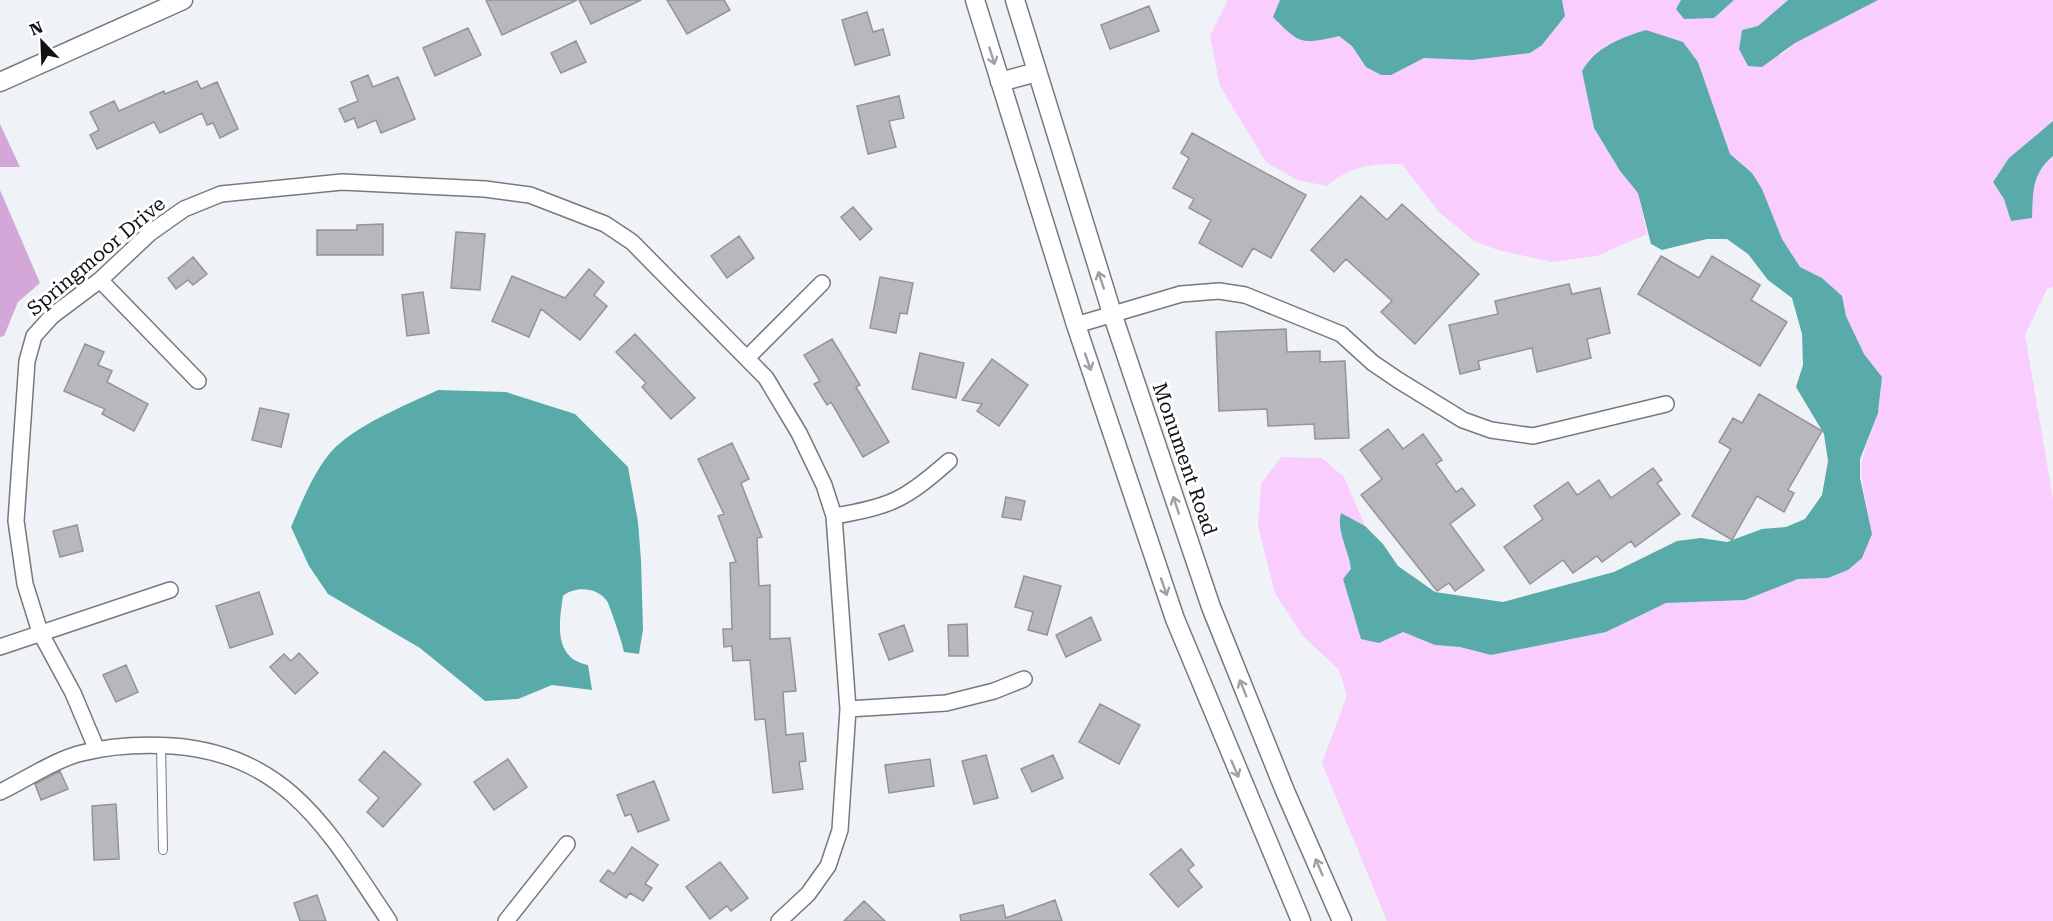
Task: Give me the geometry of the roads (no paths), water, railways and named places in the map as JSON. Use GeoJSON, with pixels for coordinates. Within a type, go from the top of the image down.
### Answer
{"type":"FeatureCollection","features":[{"type":"Feature","properties":{"kind":"street"},"geometry":{"type":"LineString","coordinates":[[0,82],[183,0]]}},
{"type":"Feature","properties":{"kind":"street"},"geometry":{"type":"LineString","coordinates":[[975,0],[1076,325],[1175,619],[1300,921]]}},
{"type":"Feature","properties":{"kind":"street","name":"Monument Road"},"geometry":{"type":"LineString","coordinates":[[1015,0],[1112,313],[1211,607],[1285,791],[1342,921]]}},
{"type":"Feature","properties":{"kind":"street"},"geometry":{"type":"LineString","coordinates":[[1000,82],[1036,72]]}},
{"type":"Feature","properties":{"kind":"street","name":"Springmoor Drive"},"geometry":{"type":"LineString","coordinates":[[97,750],[73,693],[40,632],[25,584],[16,521],[27,361],[34,336],[52,316],[100,280],[142,240],[184,208],[221,194],[342,182],[485,189],[530,195],[605,225],[632,242],[766,378],[799,433],[824,485],[834,516],[848,709],[840,830],[828,867],[808,894],[779,921]]}},
{"type":"Feature","properties":{"kind":"street"},"geometry":{"type":"LineString","coordinates":[[100,280],[198,381]]}},
{"type":"Feature","properties":{"kind":"street"},"geometry":{"type":"LineString","coordinates":[[747,358],[822,283]]}},
{"type":"Feature","properties":{"kind":"street"},"geometry":{"type":"LineString","coordinates":[[1076,325],[1193,292],[1219,291],[1245,295],[1341,334],[1373,363],[1454,414],[1491,430],[1512,435],[1533,436],[1666,404]]}},
{"type":"Feature","properties":{"kind":"street"},"geometry":{"type":"LineString","coordinates":[[834,516],[886,506],[921,486],[949,461]]}},
{"type":"Feature","properties":{"kind":"street"},"geometry":{"type":"LineString","coordinates":[[0,647],[170,590]]}},
{"type":"Feature","properties":{"kind":"street"},"geometry":{"type":"LineString","coordinates":[[848,709],[946,704],[994,691],[1023,679]]}},
{"type":"Feature","properties":{"kind":"street"},"geometry":{"type":"LineString","coordinates":[[0,792],[80,753],[134,743],[211,751],[243,762],[294,795],[325,827],[389,921]]}},
{"type":"Feature","properties":{"kind":"street"},"geometry":{"type":"LineString","coordinates":[[506,921],[567,844]]}},
{"type":"Feature","properties":{"kind":"lane"},"geometry":{"type":"LineString","coordinates":[[161,746],[163,850]]}},
{"type":"Feature","properties":{"kind":"water"},"geometry":{"type":"Polygon","coordinates":[[[1280,0],[1562,0],[1565,16],[1542,45],[1530,53],[1472,60],[1424,58],[1391,75],[1381,75],[1366,67],[1352,46],[1339,36],[1308,41],[1289,33],[1273,17],[1280,0]]]}},
{"type":"Feature","properties":{"kind":"water"},"geometry":{"type":"Polygon","coordinates":[[[1681,0],[1734,0],[1714,18],[1684,19],[1676,9],[1681,0]]]}},
{"type":"Feature","properties":{"kind":"water"},"geometry":{"type":"Polygon","coordinates":[[[1788,0],[1878,0],[1795,43],[1762,67],[1748,66],[1739,49],[1742,30],[1758,26],[1788,0]]]}},
{"type":"Feature","properties":{"kind":"water"},"geometry":{"type":"Polygon","coordinates":[[[1646,30],[1683,42],[1698,62],[1730,154],[1752,173],[1762,189],[1782,239],[1800,267],[1822,278],[1842,296],[1846,316],[1864,354],[1882,377],[1878,413],[1860,459],[1860,478],[1872,534],[1862,558],[1848,570],[1828,578],[1798,579],[1745,600],[1666,603],[1606,632],[1491,655],[1460,647],[1435,645],[1403,632],[1379,643],[1361,639],[1343,579],[1351,569],[1341,534],[1341,513],[1365,526],[1383,544],[1398,566],[1435,592],[1503,602],[1614,572],[1677,541],[1701,538],[1727,542],[1762,529],[1786,527],[1805,519],[1822,495],[1828,461],[1824,434],[1796,387],[1803,365],[1802,334],[1792,298],[1768,280],[1748,254],[1727,239],[1707,239],[1662,250],[1651,244],[1638,193],[1620,171],[1594,128],[1582,71],[1594,56],[1610,44],[1646,30]]]}},
{"type":"Feature","properties":{"kind":"water"},"geometry":{"type":"Polygon","coordinates":[[[2053,121],[2053,156],[2037,176],[2032,218],[2011,221],[2004,199],[1993,182],[2009,158],[2053,121]]]}},
{"type":"Feature","properties":{"kind":"water"},"geometry":{"type":"Polygon","coordinates":[[[438,390],[506,392],[575,414],[628,467],[638,522],[641,560],[643,629],[639,654],[624,652],[611,610],[603,596],[580,589],[563,596],[560,617],[561,638],[569,655],[588,665],[592,690],[552,685],[518,699],[485,701],[420,648],[328,594],[309,566],[291,527],[324,461],[340,443],[366,425],[438,390]]]}}]}
